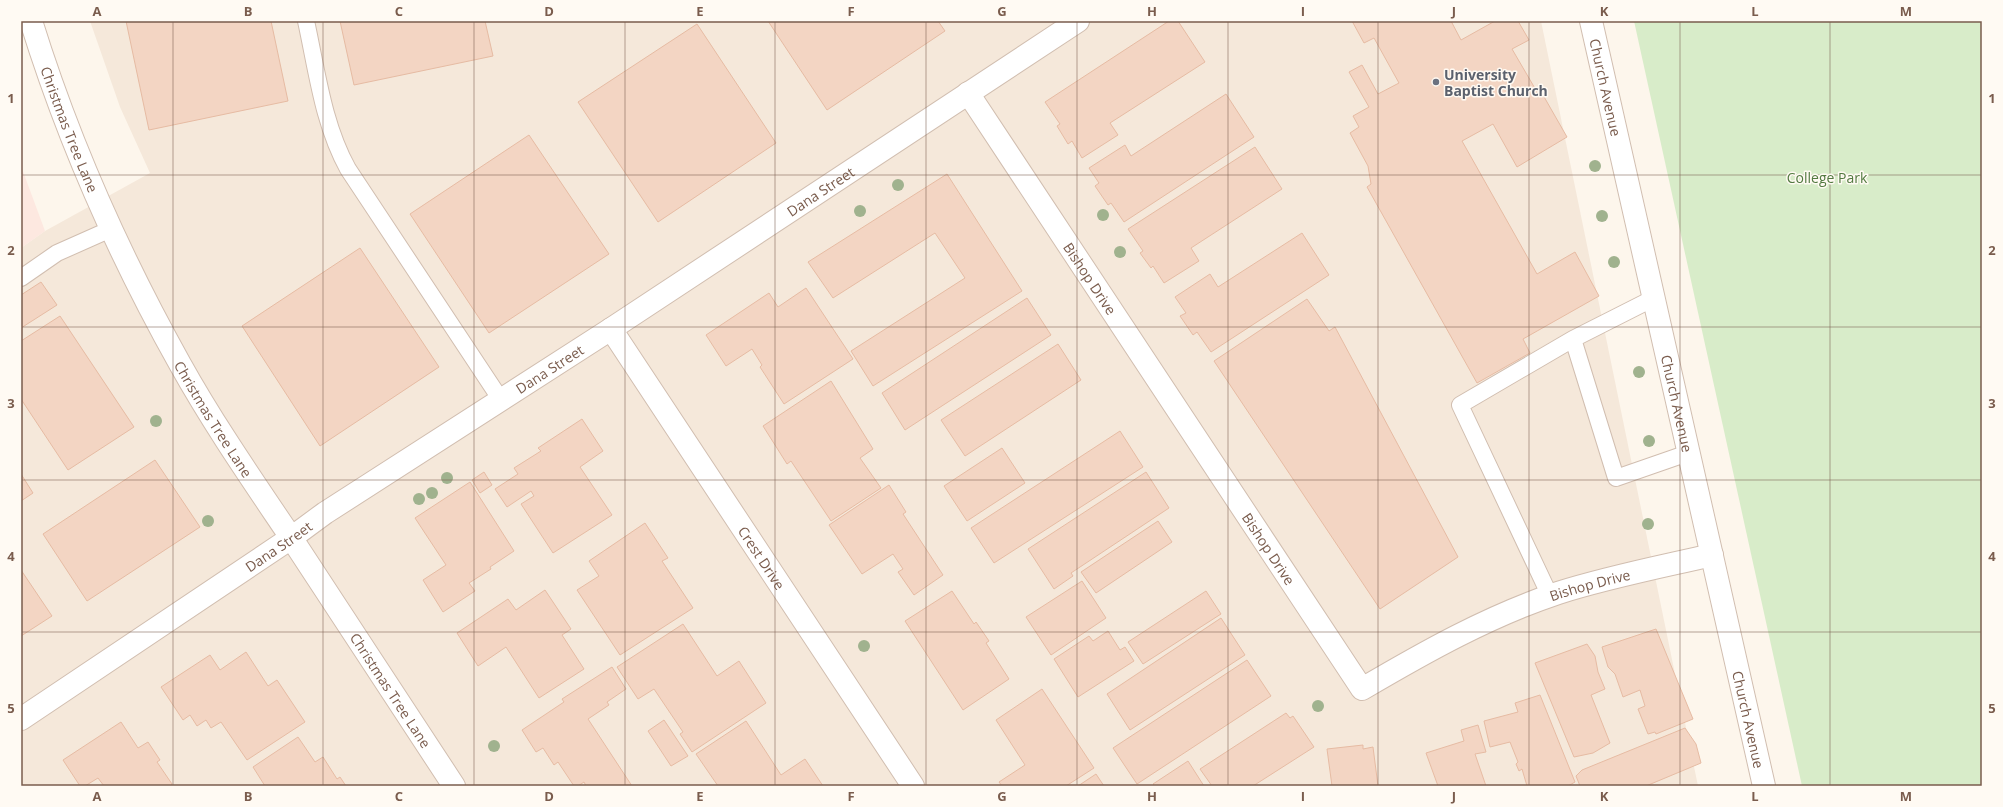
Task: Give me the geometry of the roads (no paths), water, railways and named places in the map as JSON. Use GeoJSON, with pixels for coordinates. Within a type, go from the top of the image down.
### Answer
{"type":"FeatureCollection","features":[{"type":"Feature","properties":{"kind":"street","name":"Christmas Tree Lane"},"geometry":{"type":"LineString","coordinates":[[31,21],[43,60],[79,158],[111,229],[180,364],[231,449],[454,786]]}},
{"type":"Feature","properties":{"kind":"street","name":"Dana Street"},"geometry":{"type":"LineString","coordinates":[[21,719],[291,538],[325,513],[611,329],[1078,21]]}},
{"type":"Feature","properties":{"kind":"street","name":"Church Avenue"},"geometry":{"type":"LineString","coordinates":[[1591,21],[1764,786]]}},
{"type":"Feature","properties":{"kind":"street","name":"Bishop Drive"},"geometry":{"type":"LineString","coordinates":[[968,93],[1362,689],[1425,652],[1491,620],[1550,596],[1629,574],[1712,555]]}},
{"type":"Feature","properties":{"kind":"street","name":"Crest Drive"},"geometry":{"type":"LineString","coordinates":[[611,329],[913,786]]}},
{"type":"Feature","properties":{"kind":"lane"},"geometry":{"type":"LineString","coordinates":[[306,21],[328,120],[337,149],[348,169],[501,400]]}},
{"type":"Feature","properties":{"kind":"lane"},"geometry":{"type":"LineString","coordinates":[[21,278],[57,253],[111,229]]}},
{"type":"Feature","properties":{"kind":"lane"},"geometry":{"type":"LineString","coordinates":[[1550,596],[1460,405],[1573,339],[1654,298]]}},
{"type":"Feature","properties":{"kind":"lane"},"geometry":{"type":"LineString","coordinates":[[1573,339],[1616,478],[1688,453]]}},
{"type":"Feature","properties":{"kind":"place","name":"University Baptist Church"},"geometry":{"type":"Point","coordinates":[1436,82]}},
{"type":"Feature","properties":{"kind":"park label","name":"College Park"},"geometry":{"type":"Point","coordinates":[1827,177]}}]}
